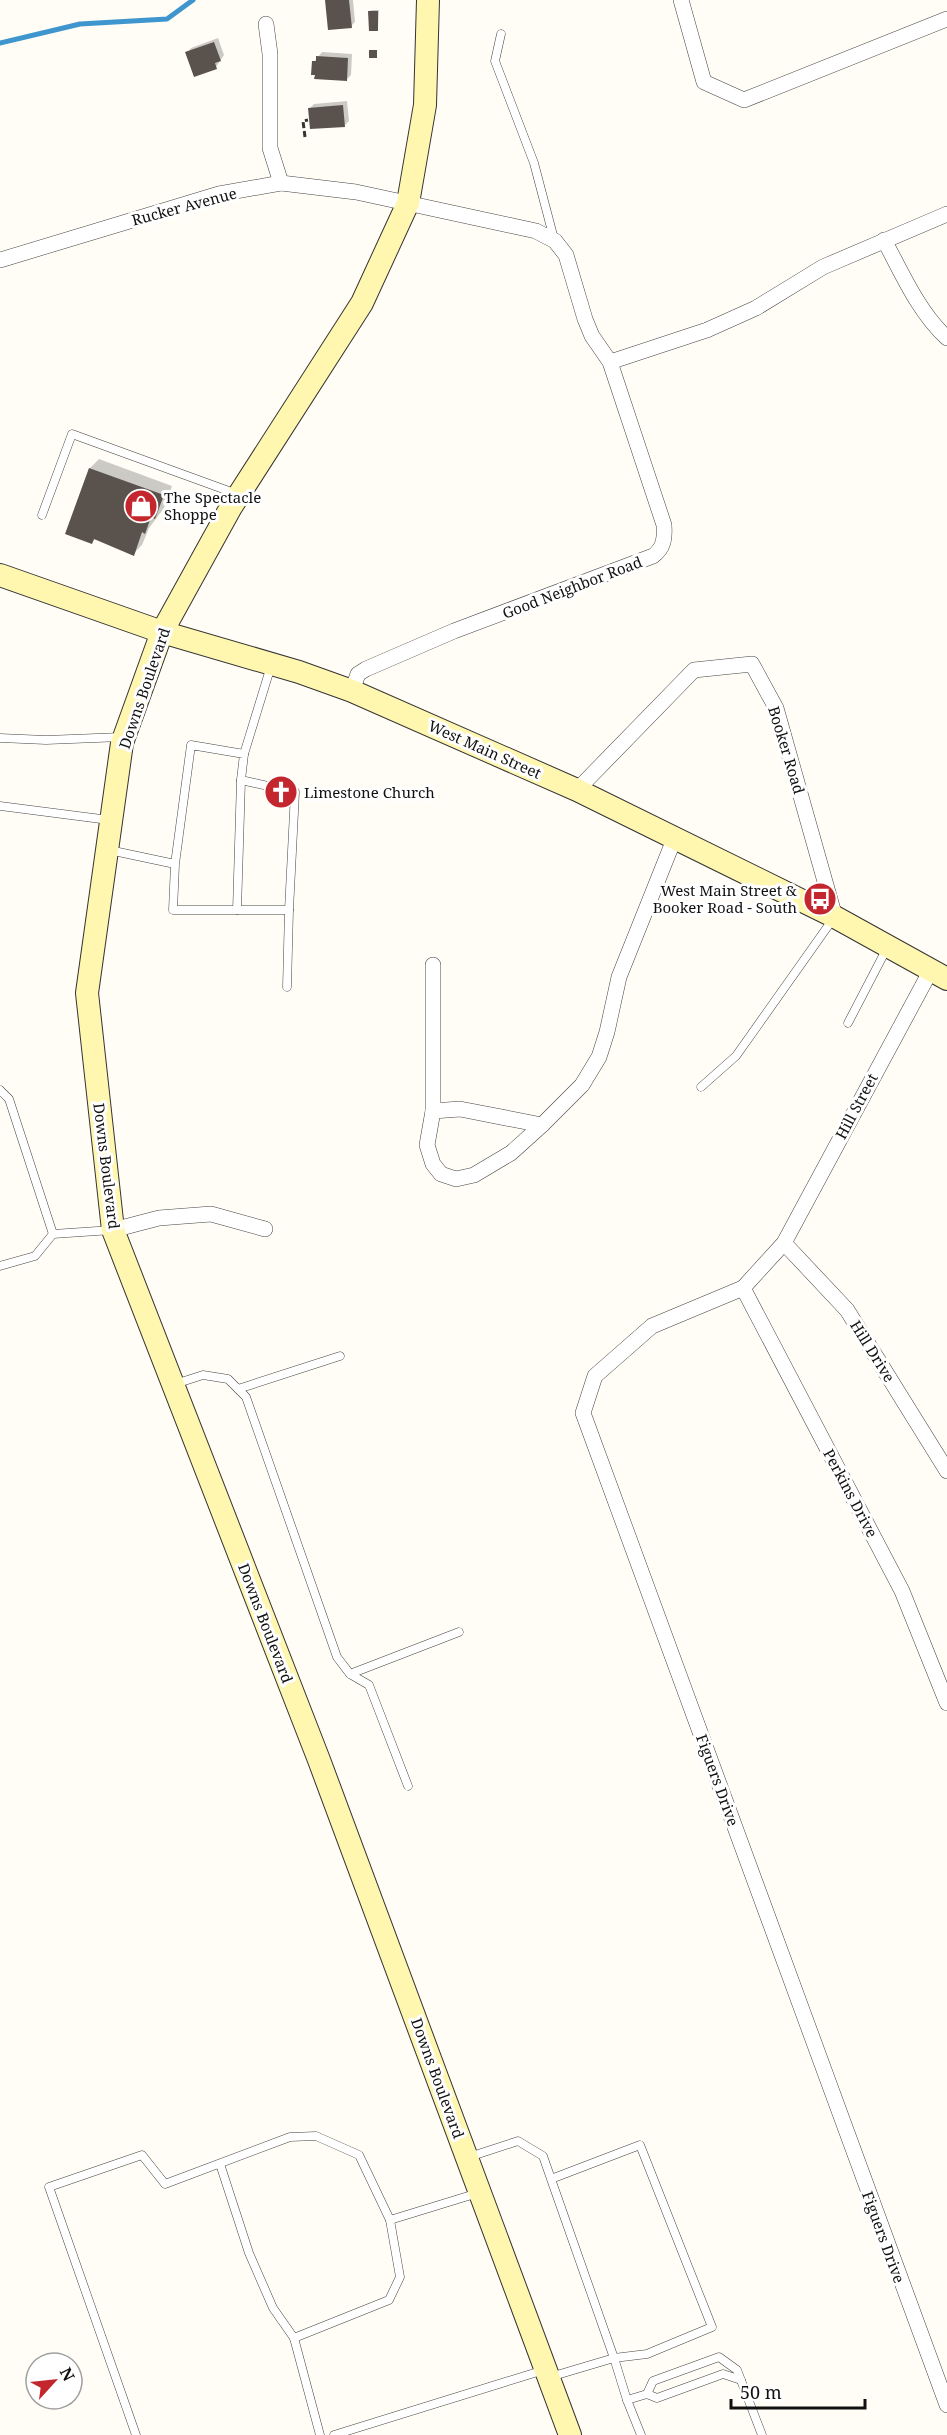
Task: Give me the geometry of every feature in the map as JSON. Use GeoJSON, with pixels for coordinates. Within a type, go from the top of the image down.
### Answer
{"type":"FeatureCollection","features":[{"type":"Feature","properties":{"kind":"street","name":"Downs Boulevard"},"geometry":{"type":"LineString","coordinates":[[428,0],[425,105],[408,203],[362,303],[239,494],[162,632],[124,737],[87,993],[114,1230],[319,1760],[570,2435]]}},
{"type":"Feature","properties":{"kind":"street"},"geometry":{"type":"LineString","coordinates":[[681,0],[704,82],[744,100],[947,19]]}},
{"type":"Feature","properties":{"kind":"street"},"geometry":{"type":"LineString","coordinates":[[266,24],[270,54],[270,148],[281,183]]}},
{"type":"Feature","properties":{"kind":"street","name":"Rucker Avenue"},"geometry":{"type":"LineString","coordinates":[[0,260],[219,194],[281,183],[356,192],[408,203]]}},
{"type":"Feature","properties":{"kind":"street"},"geometry":{"type":"LineString","coordinates":[[408,203],[536,231],[555,241]]}},
{"type":"Feature","properties":{"kind":"street"},"geometry":{"type":"LineString","coordinates":[[610,362],[707,330],[756,308],[823,267],[947,214]]}},
{"type":"Feature","properties":{"kind":"street"},"geometry":{"type":"LineString","coordinates":[[884,240],[915,296],[936,328],[947,338]]}},
{"type":"Feature","properties":{"kind":"street","name":"Good Neighbor Road"},"geometry":{"type":"LineString","coordinates":[[352,691],[358,674],[366,669],[454,631],[658,553],[664,541],[664,525],[610,362],[592,336],[566,255],[555,241]]}},
{"type":"Feature","properties":{"kind":"street","name":"West Main Street"},"geometry":{"type":"LineString","coordinates":[[0,575],[162,632],[352,691],[577,790],[675,837],[835,917],[939,975]]}},
{"type":"Feature","properties":{"kind":"street","name":"Booker Road"},"geometry":{"type":"LineString","coordinates":[[577,790],[694,670],[752,664],[776,708],[835,917]]}},
{"type":"Feature","properties":{"kind":"street"},"geometry":{"type":"LineString","coordinates":[[433,965],[433,1111],[427,1145],[433,1164],[441,1174],[456,1179],[474,1175],[511,1153],[582,1085],[599,1057],[619,977],[675,837]]}},
{"type":"Feature","properties":{"kind":"street","name":"Hill Street"},"geometry":{"type":"LineString","coordinates":[[784,1243],[939,975]]}},
{"type":"Feature","properties":{"kind":"street"},"geometry":{"type":"LineString","coordinates":[[433,1111],[471,1110],[542,1125]]}},
{"type":"Feature","properties":{"kind":"street"},"geometry":{"type":"LineString","coordinates":[[114,1230],[159,1218],[211,1214],[265,1229]]}},
{"type":"Feature","properties":{"kind":"street","name":"Figuers Drive"},"geometry":{"type":"LineString","coordinates":[[784,1243],[743,1288],[652,1326],[595,1376],[583,1413],[947,2405]]}},
{"type":"Feature","properties":{"kind":"street","name":"Hill Drive"},"geometry":{"type":"LineString","coordinates":[[784,1243],[847,1310],[947,1471]]}},
{"type":"Feature","properties":{"kind":"street","name":"Perkins Drive"},"geometry":{"type":"LineString","coordinates":[[743,1288],[902,1591],[947,1703]]}},
{"type":"Feature","properties":{"kind":"lane","name":"Good Neighbor Road"},"geometry":{"type":"LineString","coordinates":[[501,34],[495,61],[534,163],[555,241]]}},
{"type":"Feature","properties":{"kind":"lane"},"geometry":{"type":"LineString","coordinates":[[42,515],[72,434],[239,494]]}},
{"type":"Feature","properties":{"kind":"lane"},"geometry":{"type":"LineString","coordinates":[[237,910],[241,780],[244,754],[271,664]]}},
{"type":"Feature","properties":{"kind":"lane"},"geometry":{"type":"LineString","coordinates":[[0,738],[46,740],[124,737]]}},
{"type":"Feature","properties":{"kind":"lane"},"geometry":{"type":"LineString","coordinates":[[244,754],[191,745],[175,864],[173,910],[289,910]]}},
{"type":"Feature","properties":{"kind":"lane"},"geometry":{"type":"LineString","coordinates":[[241,780],[295,792],[286,987]]}},
{"type":"Feature","properties":{"kind":"lane"},"geometry":{"type":"LineString","coordinates":[[0,806],[111,820]]}},
{"type":"Feature","properties":{"kind":"lane"},"geometry":{"type":"LineString","coordinates":[[107,849],[175,864]]}},
{"type":"Feature","properties":{"kind":"lane"},"geometry":{"type":"LineString","coordinates":[[701,1088],[736,1056],[835,917]]}},
{"type":"Feature","properties":{"kind":"lane"},"geometry":{"type":"LineString","coordinates":[[848,1023],[888,946]]}},
{"type":"Feature","properties":{"kind":"lane"},"geometry":{"type":"LineString","coordinates":[[0,1090],[9,1099],[53,1234]]}},
{"type":"Feature","properties":{"kind":"lane"},"geometry":{"type":"LineString","coordinates":[[0,1266],[35,1256],[53,1234],[114,1230]]}},
{"type":"Feature","properties":{"kind":"lane"},"geometry":{"type":"LineString","coordinates":[[238,1389],[340,1356]]}},
{"type":"Feature","properties":{"kind":"lane"},"geometry":{"type":"LineString","coordinates":[[174,1384],[203,1375],[228,1379],[246,1397],[337,1657],[350,1674],[369,1684],[408,1786]]}},
{"type":"Feature","properties":{"kind":"lane"},"geometry":{"type":"LineString","coordinates":[[350,1674],[459,1632]]}},
{"type":"Feature","properties":{"kind":"lane"},"geometry":{"type":"LineString","coordinates":[[136,2435],[49,2187],[142,2155],[165,2184],[290,2137],[316,2136],[359,2155],[390,2220],[400,2277],[389,2301],[294,2338]]}},
{"type":"Feature","properties":{"kind":"lane"},"geometry":{"type":"LineString","coordinates":[[467,2158],[518,2141],[543,2156],[640,2435]]}},
{"type":"Feature","properties":{"kind":"lane"},"geometry":{"type":"LineString","coordinates":[[334,2435],[547,2374],[614,2358],[647,2354],[712,2327],[640,2145],[551,2179]]}},
{"type":"Feature","properties":{"kind":"lane"},"geometry":{"type":"LineString","coordinates":[[220,2164],[254,2264],[273,2308],[294,2338],[320,2435]]}},
{"type":"Feature","properties":{"kind":"lane"},"geometry":{"type":"LineString","coordinates":[[390,2220],[480,2193]]}},
{"type":"Feature","properties":{"kind":"lane"},"geometry":{"type":"LineString","coordinates":[[647,2394],[653,2381],[719,2357],[737,2370],[762,2435]]}},
{"type":"Feature","properties":{"kind":"lane"},"geometry":{"type":"LineString","coordinates":[[627,2400],[647,2394],[657,2398],[723,2374],[741,2380]]}},
{"type":"Feature","properties":{"kind":"path"},"geometry":{"type":"LineString","coordinates":[[305,137],[303,121],[308,120]]}},
{"type":"Feature","properties":{"kind":"building"},"geometry":{"type":"Polygon","coordinates":[[[325,0],[349,0],[352,28],[328,30],[325,0]]]}},
{"type":"Feature","properties":{"kind":"building"},"geometry":{"type":"Polygon","coordinates":[[[368,11],[378,11],[378,31],[369,31],[368,11]]]}},
{"type":"Feature","properties":{"kind":"building"},"geometry":{"type":"Polygon","coordinates":[[[214,42],[221,61],[215,63],[217,69],[194,77],[185,52],[214,42]]]}},
{"type":"Feature","properties":{"kind":"building"},"geometry":{"type":"Polygon","coordinates":[[[369,50],[377,50],[377,58],[369,58],[369,50]]]}},
{"type":"Feature","properties":{"kind":"building"},"geometry":{"type":"Polygon","coordinates":[[[316,56],[348,58],[347,81],[314,79],[315,75],[311,75],[312,61],[316,61],[316,56]]]}},
{"type":"Feature","properties":{"kind":"building"},"geometry":{"type":"Polygon","coordinates":[[[343,105],[345,127],[310,129],[308,108],[343,105]]]}},
{"type":"Feature","properties":{"kind":"building"},"geometry":{"type":"Polygon","coordinates":[[[89,468],[164,495],[155,519],[151,517],[145,534],[142,532],[134,556],[94,539],[92,544],[65,534],[89,468]]]}},
{"type":"Feature","properties":{"kind":"waterway"},"geometry":{"type":"LineString","coordinates":[[0,43],[80,24],[167,19],[193,0]]}},
{"type":"Feature","properties":{"kind":"place","name":"The Spectacle Shoppe"},"geometry":{"type":"Point","coordinates":[141,506]}},
{"type":"Feature","properties":{"kind":"place","name":"Limestone Church"},"geometry":{"type":"Point","coordinates":[281,792]}},
{"type":"Feature","properties":{"kind":"place","name":"West Main Street & Booker Road - South"},"geometry":{"type":"Point","coordinates":[820,899]}}]}
